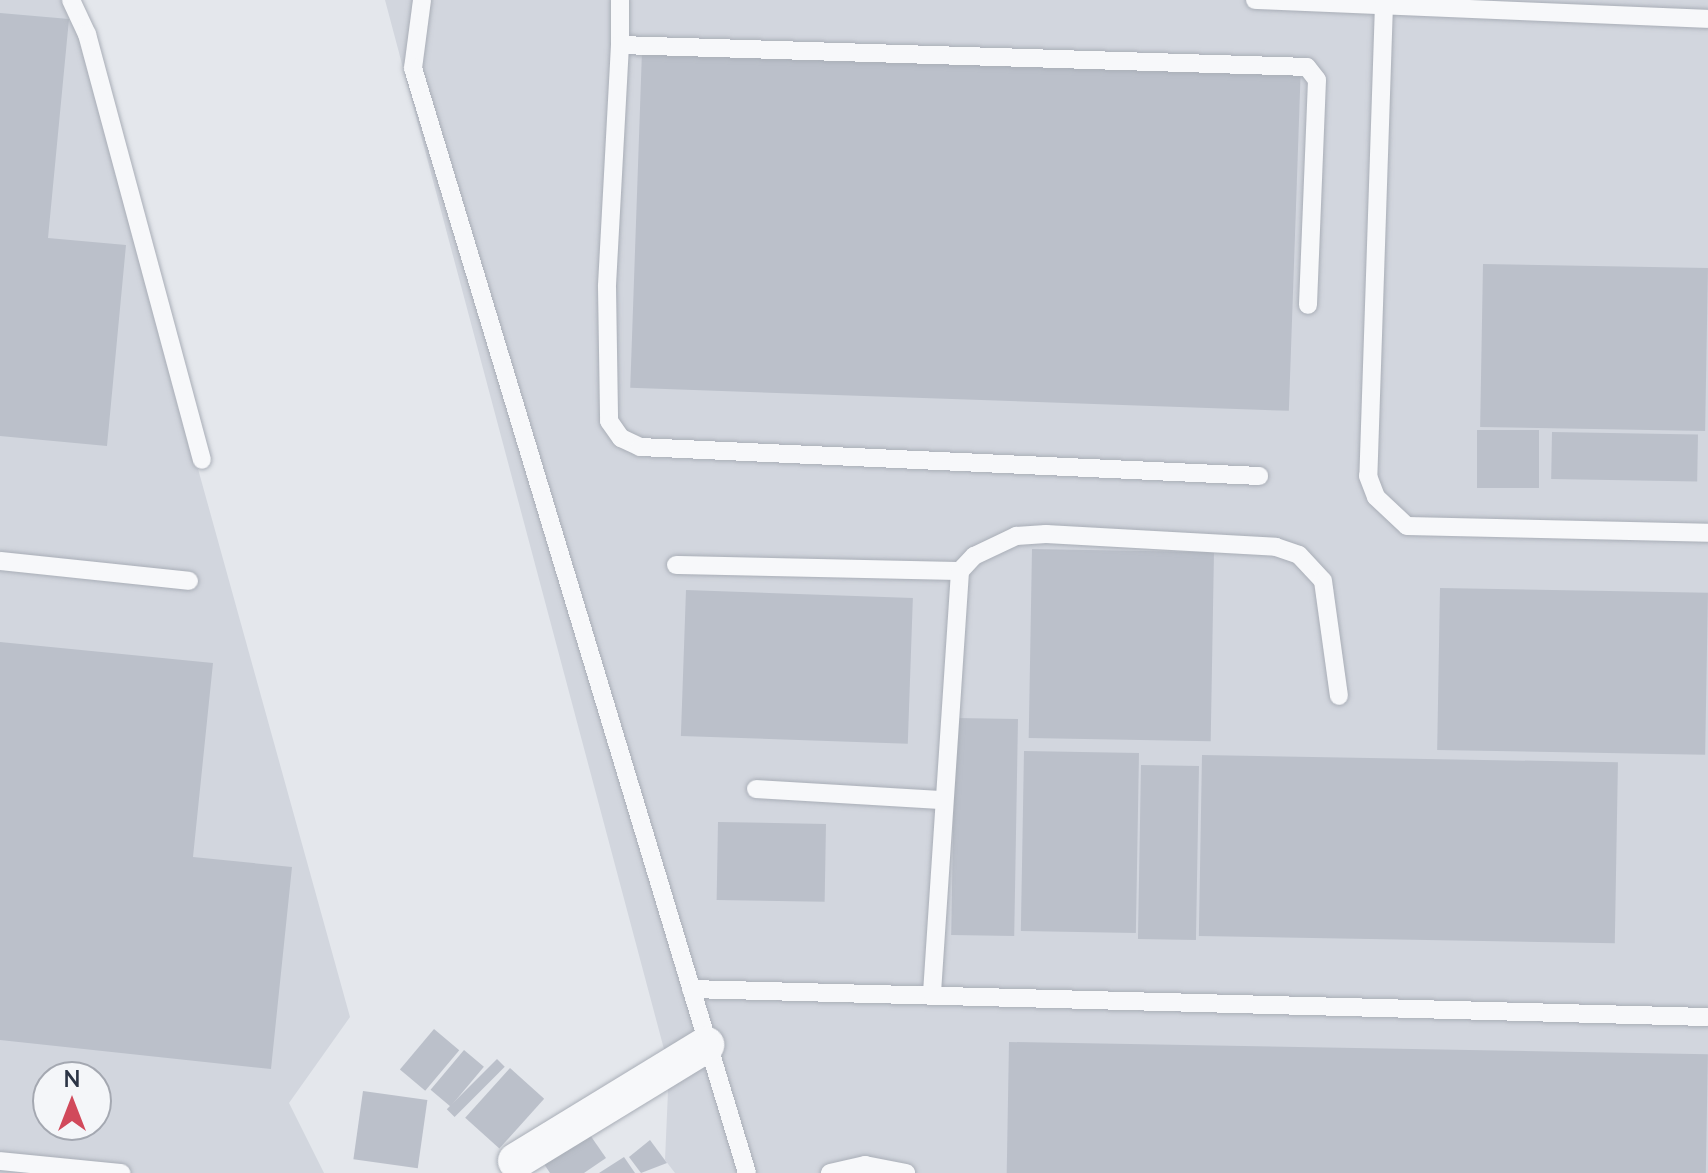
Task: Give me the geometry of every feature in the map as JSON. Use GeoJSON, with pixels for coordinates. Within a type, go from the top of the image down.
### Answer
{"type":"FeatureCollection","features":[{"type":"Feature","properties":{"kind":"street"},"geometry":{"type":"LineString","coordinates":[[512,1169],[608,1101],[706,1045]]}},
{"type":"Feature","properties":{"kind":"lane"},"geometry":{"type":"LineString","coordinates":[[71,0],[87,34],[202,460]]}},
{"type":"Feature","properties":{"kind":"lane"},"geometry":{"type":"LineString","coordinates":[[422,0],[413,68],[747,1173]]}},
{"type":"Feature","properties":{"kind":"lane"},"geometry":{"type":"LineString","coordinates":[[620,0],[607,287],[609,421],[621,438],[640,447],[1259,476]]}},
{"type":"Feature","properties":{"kind":"lane"},"geometry":{"type":"LineString","coordinates":[[1255,0],[1708,19]]}},
{"type":"Feature","properties":{"kind":"lane"},"geometry":{"type":"LineString","coordinates":[[1384,4],[1368,476],[1376,497],[1407,526],[1708,533]]}},
{"type":"Feature","properties":{"kind":"lane"},"geometry":{"type":"LineString","coordinates":[[620,45],[1307,67],[1317,80],[1308,305]]}},
{"type":"Feature","properties":{"kind":"lane"},"geometry":{"type":"LineString","coordinates":[[676,565],[960,571],[1016,536],[1276,547],[1311,562],[1323,581],[1339,696]]}},
{"type":"Feature","properties":{"kind":"lane"},"geometry":{"type":"LineString","coordinates":[[0,561],[189,581]]}},
{"type":"Feature","properties":{"kind":"lane"},"geometry":{"type":"LineString","coordinates":[[932,993],[940,800],[960,571]]}},
{"type":"Feature","properties":{"kind":"lane"},"geometry":{"type":"LineString","coordinates":[[756,789],[940,800]]}},
{"type":"Feature","properties":{"kind":"lane"},"geometry":{"type":"LineString","coordinates":[[691,989],[932,993],[1708,1017]]}},
{"type":"Feature","properties":{"kind":"lane"},"geometry":{"type":"LineString","coordinates":[[0,1161],[121,1173]]}},
{"type":"Feature","properties":{"kind":"lane"},"geometry":{"type":"LineString","coordinates":[[830,1173],[865,1165],[906,1173]]}},
{"type":"Feature","properties":{"kind":"shaded area"},"geometry":{"type":"Polygon","coordinates":[[[0,0],[68,0],[350,1017],[289,1103],[324,1173],[0,1173],[0,0]]]}},
{"type":"Feature","properties":{"kind":"shaded area"},"geometry":{"type":"Polygon","coordinates":[[[385,0],[1708,0],[1708,1173],[675,1173],[665,1160],[669,1068],[385,0]]]}},
{"type":"Feature","properties":{"kind":"building"},"geometry":{"type":"Polygon","coordinates":[[[0,13],[69,19],[48,238],[126,245],[107,446],[0,436],[0,13]]]}},
{"type":"Feature","properties":{"kind":"building"},"geometry":{"type":"Polygon","coordinates":[[[642,51],[1301,74],[1289,411],[630,388],[642,51]]]}},
{"type":"Feature","properties":{"kind":"building"},"geometry":{"type":"Polygon","coordinates":[[[1483,264],[1708,268],[1705,431],[1480,427],[1483,264]]]}},
{"type":"Feature","properties":{"kind":"building"},"geometry":{"type":"Polygon","coordinates":[[[1477,430],[1539,430],[1539,488],[1477,488],[1477,430]]]}},
{"type":"Feature","properties":{"kind":"building"},"geometry":{"type":"Polygon","coordinates":[[[1552,432],[1698,435],[1697,482],[1551,479],[1552,432]]]}},
{"type":"Feature","properties":{"kind":"building"},"geometry":{"type":"Polygon","coordinates":[[[1032,549],[1214,552],[1211,741],[1029,738],[1032,549]]]}},
{"type":"Feature","properties":{"kind":"building"},"geometry":{"type":"Polygon","coordinates":[[[1440,588],[1708,593],[1705,755],[1437,750],[1440,588]]]}},
{"type":"Feature","properties":{"kind":"building"},"geometry":{"type":"Polygon","coordinates":[[[686,590],[913,598],[908,744],[681,736],[686,590]]]}},
{"type":"Feature","properties":{"kind":"building"},"geometry":{"type":"Polygon","coordinates":[[[0,642],[213,663],[193,857],[292,867],[271,1069],[0,1040],[0,642]]]}},
{"type":"Feature","properties":{"kind":"building"},"geometry":{"type":"Polygon","coordinates":[[[955,718],[1018,719],[1014,936],[951,935],[955,718]]]}},
{"type":"Feature","properties":{"kind":"building"},"geometry":{"type":"Polygon","coordinates":[[[1024,751],[1139,753],[1136,933],[1021,931],[1024,751]]]}},
{"type":"Feature","properties":{"kind":"building"},"geometry":{"type":"Polygon","coordinates":[[[1202,755],[1618,762],[1615,943],[1199,936],[1202,755]]]}},
{"type":"Feature","properties":{"kind":"building"},"geometry":{"type":"Polygon","coordinates":[[[1141,765],[1199,766],[1196,940],[1138,939],[1141,765]]]}},
{"type":"Feature","properties":{"kind":"building"},"geometry":{"type":"Polygon","coordinates":[[[718,822],[826,824],[825,902],[717,900],[718,822]]]}},
{"type":"Feature","properties":{"kind":"building"},"geometry":{"type":"Polygon","coordinates":[[[434,1029],[459,1050],[425,1091],[400,1070],[434,1029]]]}},
{"type":"Feature","properties":{"kind":"building"},"geometry":{"type":"Polygon","coordinates":[[[1009,1042],[1708,1054],[1706,1173],[1007,1173],[1009,1042]]]}},
{"type":"Feature","properties":{"kind":"building"},"geometry":{"type":"Polygon","coordinates":[[[464,1050],[484,1067],[450,1107],[431,1090],[464,1050]]]}},
{"type":"Feature","properties":{"kind":"building"},"geometry":{"type":"Polygon","coordinates":[[[497,1059],[505,1067],[455,1117],[447,1109],[497,1059]]]}},
{"type":"Feature","properties":{"kind":"building"},"geometry":{"type":"Polygon","coordinates":[[[510,1068],[544,1099],[499,1149],[465,1118],[510,1068]]]}},
{"type":"Feature","properties":{"kind":"building"},"geometry":{"type":"Polygon","coordinates":[[[363,1091],[427,1100],[418,1168],[353,1159],[363,1091]]]}},
{"type":"Feature","properties":{"kind":"building"},"geometry":{"type":"Polygon","coordinates":[[[581,1122],[606,1158],[584,1173],[550,1173],[536,1152],[581,1122]]]}},
{"type":"Feature","properties":{"kind":"building"},"geometry":{"type":"Polygon","coordinates":[[[650,1140],[667,1163],[641,1173],[629,1157],[650,1140]]]}},
{"type":"Feature","properties":{"kind":"building"},"geometry":{"type":"Polygon","coordinates":[[[624,1157],[635,1173],[599,1173],[624,1157]]]}}]}
